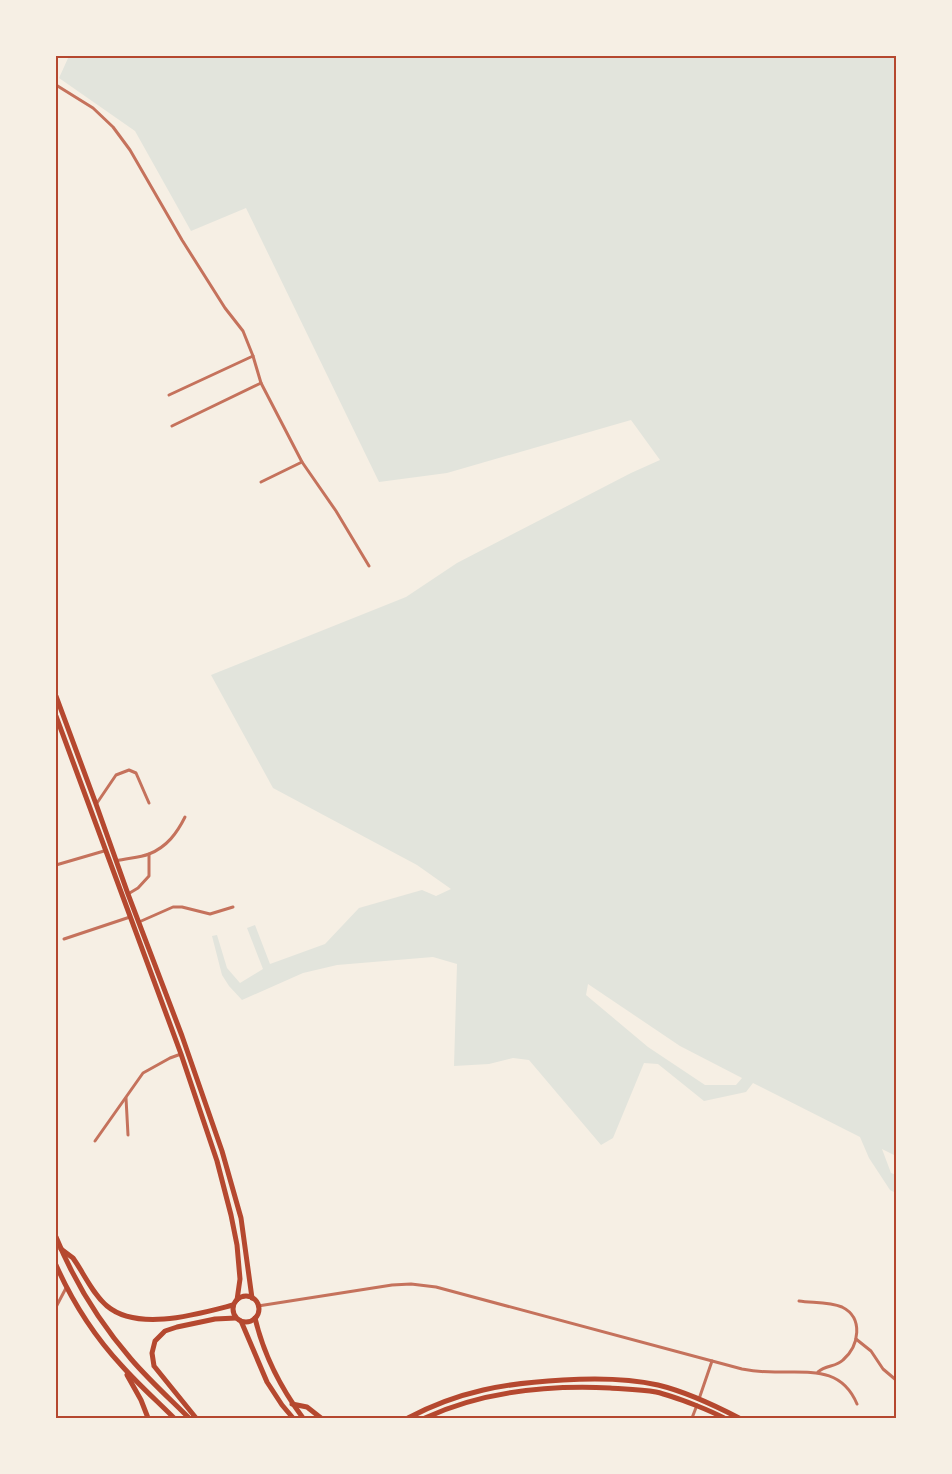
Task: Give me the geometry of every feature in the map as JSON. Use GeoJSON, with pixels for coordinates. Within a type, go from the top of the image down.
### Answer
{"type":"FeatureCollection","features":[{"type":"Feature","properties":{"kind":"main road"},"geometry":{"type":"LineString","coordinates":[[56,696],[139,922],[142,938],[217,1161],[231,1215],[240,1273],[240,1283],[232,1310],[267,1382],[292,1418]]}},
{"type":"Feature","properties":{"kind":"main road"},"geometry":{"type":"LineString","coordinates":[[56,717],[130,917],[142,938],[186,1046],[222,1151],[241,1218],[252,1298]]}},
{"type":"Feature","properties":{"kind":"main road"},"geometry":{"type":"LineString","coordinates":[[56,1237],[87,1297],[108,1329],[131,1358],[189,1419]]}},
{"type":"Feature","properties":{"kind":"main road"},"geometry":{"type":"LineString","coordinates":[[61,1249],[78,1264],[102,1302],[122,1315],[142,1319],[167,1318],[194,1314],[235,1302],[243,1296],[252,1298],[256,1302],[258,1313],[250,1321],[215,1320],[169,1329],[156,1341],[152,1353],[154,1366],[196,1419]]}},
{"type":"Feature","properties":{"kind":"main road"},"geometry":{"type":"LineString","coordinates":[[56,1265],[66,1288],[86,1319],[122,1366],[174,1419]]}},
{"type":"Feature","properties":{"kind":"main road"},"geometry":{"type":"LineString","coordinates":[[255,1318],[267,1360],[303,1419]]}},
{"type":"Feature","properties":{"kind":"main road"},"geometry":{"type":"LineString","coordinates":[[122,1366],[141,1400],[148,1419]]}},
{"type":"Feature","properties":{"kind":"main road"},"geometry":{"type":"LineString","coordinates":[[408,1419],[461,1396],[503,1385],[607,1379],[645,1382],[674,1389],[739,1419]]}},
{"type":"Feature","properties":{"kind":"main road"},"geometry":{"type":"LineString","coordinates":[[425,1419],[458,1405],[492,1395],[589,1387],[655,1392],[687,1402],[724,1419]]}},
{"type":"Feature","properties":{"kind":"main road"},"geometry":{"type":"LineString","coordinates":[[292,1404],[307,1407],[321,1419]]}},
{"type":"Feature","properties":{"kind":"street"},"geometry":{"type":"LineString","coordinates":[[56,84],[93,108],[130,150],[182,240],[243,332],[261,383],[302,462],[336,511],[369,566]]}},
{"type":"Feature","properties":{"kind":"street"},"geometry":{"type":"LineString","coordinates":[[170,395],[253,356]]}},
{"type":"Feature","properties":{"kind":"street"},"geometry":{"type":"LineString","coordinates":[[171,426],[261,383]]}},
{"type":"Feature","properties":{"kind":"street"},"geometry":{"type":"LineString","coordinates":[[261,482],[302,462]]}},
{"type":"Feature","properties":{"kind":"street"},"geometry":{"type":"LineString","coordinates":[[96,804],[116,775],[129,770],[136,773],[149,803]]}},
{"type":"Feature","properties":{"kind":"street"},"geometry":{"type":"LineString","coordinates":[[116,861],[149,854],[161,848],[172,839],[185,817]]}},
{"type":"Feature","properties":{"kind":"street"},"geometry":{"type":"LineString","coordinates":[[56,865],[104,851]]}},
{"type":"Feature","properties":{"kind":"street"},"geometry":{"type":"LineString","coordinates":[[128,894],[138,888],[149,876],[149,854]]}},
{"type":"Feature","properties":{"kind":"street"},"geometry":{"type":"LineString","coordinates":[[139,922],[173,907],[210,914],[233,907]]}},
{"type":"Feature","properties":{"kind":"street"},"geometry":{"type":"LineString","coordinates":[[64,939],[130,917]]}},
{"type":"Feature","properties":{"kind":"street"},"geometry":{"type":"LineString","coordinates":[[95,1141],[143,1073],[181,1054]]}},
{"type":"Feature","properties":{"kind":"street"},"geometry":{"type":"LineString","coordinates":[[126,1096],[128,1135]]}},
{"type":"Feature","properties":{"kind":"street"},"geometry":{"type":"LineString","coordinates":[[258,1306],[392,1285],[411,1284],[436,1287],[755,1371],[818,1372],[844,1385],[850,1390],[857,1404]]}},
{"type":"Feature","properties":{"kind":"street"},"geometry":{"type":"LineString","coordinates":[[56,1307],[66,1288]]}},
{"type":"Feature","properties":{"kind":"street"},"geometry":{"type":"LineString","coordinates":[[799,1301],[844,1308],[857,1326],[858,1333],[847,1356],[841,1362],[818,1372]]}},
{"type":"Feature","properties":{"kind":"street"},"geometry":{"type":"LineString","coordinates":[[856,1339],[871,1351],[883,1369],[897,1380]]}},
{"type":"Feature","properties":{"kind":"street"},"geometry":{"type":"LineString","coordinates":[[692,1418],[712,1361]]}},
{"type":"Feature","properties":{"kind":"shaded area"},"geometry":{"type":"Polygon","coordinates":[[[69,56],[896,56],[896,1156],[882,1149],[891,1173],[896,1175],[896,1193],[890,1190],[869,1158],[860,1137],[753,1083],[746,1092],[704,1101],[658,1064],[644,1063],[613,1138],[601,1145],[529,1060],[513,1058],[489,1064],[454,1066],[457,964],[433,957],[337,965],[303,973],[242,1000],[229,986],[222,975],[212,936],[217,935],[227,968],[240,983],[263,969],[247,928],[255,925],[270,964],[325,944],[359,908],[422,890],[436,896],[451,889],[417,865],[273,788],[211,675],[406,597],[457,563],[660,460],[631,420],[447,473],[379,482],[246,208],[191,231],[135,131],[59,78],[69,56]],[[588,984],[586,995],[648,1047],[705,1085],[736,1085],[742,1078],[680,1046],[588,984]]]}}]}
